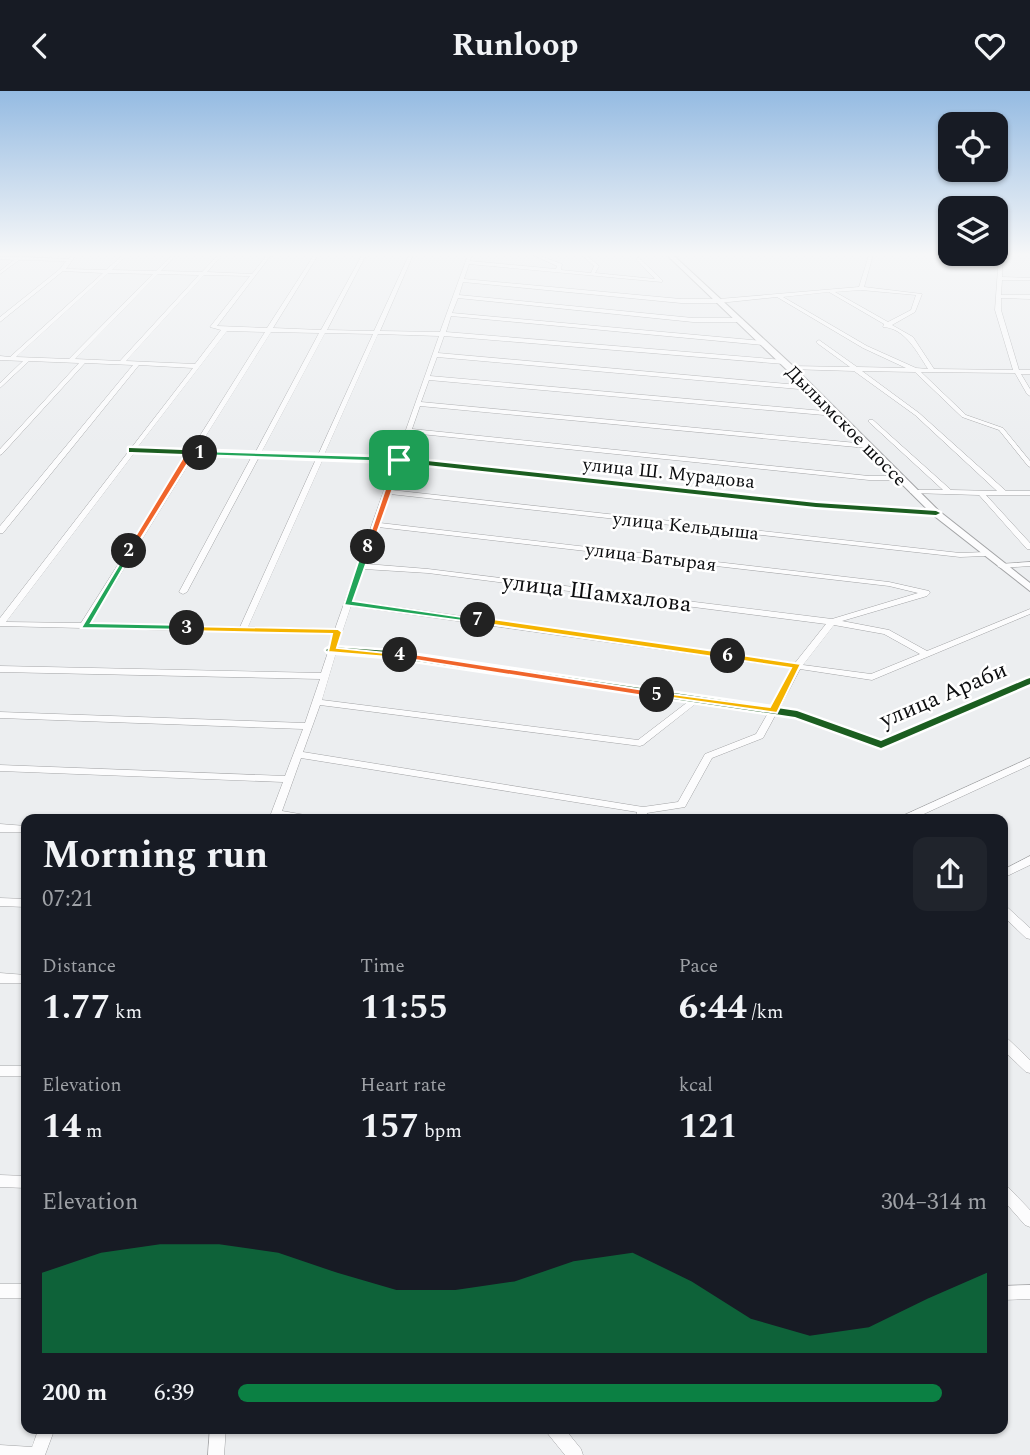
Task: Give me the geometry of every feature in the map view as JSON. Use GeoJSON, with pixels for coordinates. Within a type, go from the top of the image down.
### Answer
{"type":"FeatureCollection","features":[{"type":"Feature","properties":{"kind":"main road","name":"Дылымское шоссе"},"geometry":{"type":"LineString","coordinates":[[740,320],[936,513],[1030,588]]}},
{"type":"Feature","properties":{"kind":"street"},"geometry":{"type":"LineString","coordinates":[[12,358],[55,319]]}},
{"type":"Feature","properties":{"kind":"street"},"geometry":{"type":"LineString","coordinates":[[71,360],[112,319]]}},
{"type":"Feature","properties":{"kind":"street"},"geometry":{"type":"LineString","coordinates":[[121,364],[162,319]]}},
{"type":"Feature","properties":{"kind":"street"},"geometry":{"type":"LineString","coordinates":[[219,319],[213,327],[444,334],[787,365],[917,371],[1030,372]]}},
{"type":"Feature","properties":{"kind":"street"},"geometry":{"type":"LineString","coordinates":[[84,626],[275,319]]}},
{"type":"Feature","properties":{"kind":"street"},"geometry":{"type":"LineString","coordinates":[[183,592],[330,319]]}},
{"type":"Feature","properties":{"kind":"street"},"geometry":{"type":"LineString","coordinates":[[243,629],[382,319]]}},
{"type":"Feature","properties":{"kind":"street"},"geometry":{"type":"LineString","coordinates":[[276,814],[449,319]]}},
{"type":"Feature","properties":{"kind":"street"},"geometry":{"type":"LineString","coordinates":[[502,319],[763,342]]}},
{"type":"Feature","properties":{"kind":"street"},"geometry":{"type":"LineString","coordinates":[[680,319],[740,320]]}},
{"type":"Feature","properties":{"kind":"street"},"geometry":{"type":"LineString","coordinates":[[817,319],[865,347],[917,371],[964,416],[1001,429],[1030,465]]}},
{"type":"Feature","properties":{"kind":"street"},"geometry":{"type":"LineString","coordinates":[[874,319],[911,338],[933,371]]}},
{"type":"Feature","properties":{"kind":"street"},"geometry":{"type":"LineString","coordinates":[[886,326],[899,319]]}},
{"type":"Feature","properties":{"kind":"street"},"geometry":{"type":"LineString","coordinates":[[1001,319],[1017,372],[1030,394]]}},
{"type":"Feature","properties":{"kind":"street"},"geometry":{"type":"LineString","coordinates":[[0,624],[225,329]]}},
{"type":"Feature","properties":{"kind":"street"},"geometry":{"type":"LineString","coordinates":[[819,342],[917,414],[1003,492]]}},
{"type":"Feature","properties":{"kind":"street"},"geometry":{"type":"LineString","coordinates":[[437,355],[810,388]]}},
{"type":"Feature","properties":{"kind":"street"},"geometry":{"type":"LineString","coordinates":[[0,358],[196,366]]}},
{"type":"Feature","properties":{"kind":"street"},"geometry":{"type":"LineString","coordinates":[[0,386],[28,359]]}},
{"type":"Feature","properties":{"kind":"street"},"geometry":{"type":"LineString","coordinates":[[0,453],[83,361]]}},
{"type":"Feature","properties":{"kind":"street"},"geometry":{"type":"LineString","coordinates":[[0,531],[136,365]]}},
{"type":"Feature","properties":{"kind":"street"},"geometry":{"type":"LineString","coordinates":[[428,378],[835,414]]}},
{"type":"Feature","properties":{"kind":"street"},"geometry":{"type":"LineString","coordinates":[[419,404],[867,446]]}},
{"type":"Feature","properties":{"kind":"street"},"geometry":{"type":"LineString","coordinates":[[871,421],[949,492]]}},
{"type":"Feature","properties":{"kind":"street"},"geometry":{"type":"LineString","coordinates":[[410,431],[869,478],[899,478]]}},
{"type":"Feature","properties":{"kind":"street","name":"улица Ш. Мурадова"},"geometry":{"type":"LineString","coordinates":[[132,450],[399,460],[841,508],[936,513]]}},
{"type":"Feature","properties":{"kind":"street","name":"улица Кельдыша"},"geometry":{"type":"LineString","coordinates":[[388,492],[947,554],[985,554]]}},
{"type":"Feature","properties":{"kind":"street"},"geometry":{"type":"LineString","coordinates":[[914,492],[1030,492]]}},
{"type":"Feature","properties":{"kind":"street"},"geometry":{"type":"LineString","coordinates":[[981,492],[1030,547]]}},
{"type":"Feature","properties":{"kind":"street","name":"улица Батырая"},"geometry":{"type":"LineString","coordinates":[[376,525],[890,584],[926,593],[832,622]]}},
{"type":"Feature","properties":{"kind":"street"},"geometry":{"type":"LineString","coordinates":[[1001,566],[1030,564]]}},
{"type":"Feature","properties":{"kind":"street","name":"улица Шамхалова"},"geometry":{"type":"LineString","coordinates":[[361,566],[428,571],[832,622],[886,632],[926,654]]}},
{"type":"Feature","properties":{"kind":"street"},"geometry":{"type":"LineString","coordinates":[[348,603],[872,677],[1030,611]]}},
{"type":"Feature","properties":{"kind":"street"},"geometry":{"type":"LineString","coordinates":[[298,754],[642,814],[681,805],[708,756],[760,736],[797,666],[832,622]]}},
{"type":"Feature","properties":{"kind":"street"},"geometry":{"type":"LineString","coordinates":[[0,624],[338,632]]}},
{"type":"Feature","properties":{"kind":"street","name":"улица Араби"},"geometry":{"type":"LineString","coordinates":[[331,650],[389,654],[694,701],[797,714],[881,745],[1030,681]]}},
{"type":"Feature","properties":{"kind":"street"},"geometry":{"type":"LineString","coordinates":[[0,669],[324,676]]}},
{"type":"Feature","properties":{"kind":"street"},"geometry":{"type":"LineString","coordinates":[[317,702],[640,743],[694,701]]}},
{"type":"Feature","properties":{"kind":"street"},"geometry":{"type":"LineString","coordinates":[[0,715],[308,726]]}},
{"type":"Feature","properties":{"kind":"street"},"geometry":{"type":"LineString","coordinates":[[915,814],[1030,761]]}},
{"type":"Feature","properties":{"kind":"street"},"geometry":{"type":"LineString","coordinates":[[0,768],[288,779]]}},
{"type":"Feature","properties":{"kind":"street"},"geometry":{"type":"LineString","coordinates":[[0,828],[21,829]]}},
{"type":"Feature","properties":{"kind":"street"},"geometry":{"type":"LineString","coordinates":[[1008,871],[1030,860]]}},
{"type":"Feature","properties":{"kind":"street"},"geometry":{"type":"LineString","coordinates":[[0,902],[21,903]]}},
{"type":"Feature","properties":{"kind":"street"},"geometry":{"type":"LineString","coordinates":[[1008,915],[1030,935]]}},
{"type":"Feature","properties":{"kind":"street"},"geometry":{"type":"LineString","coordinates":[[0,978],[21,979]]}},
{"type":"Feature","properties":{"kind":"street"},"geometry":{"type":"LineString","coordinates":[[1008,1047],[1030,1068]]}},
{"type":"Feature","properties":{"kind":"street"},"geometry":{"type":"LineString","coordinates":[[0,1070],[21,1071]]}},
{"type":"Feature","properties":{"kind":"street"},"geometry":{"type":"LineString","coordinates":[[0,1181],[21,1182]]}},
{"type":"Feature","properties":{"kind":"street"},"geometry":{"type":"LineString","coordinates":[[1008,1196],[1030,1220]]}},
{"type":"Feature","properties":{"kind":"street"},"geometry":{"type":"LineString","coordinates":[[0,1291],[21,1291]]}},
{"type":"Feature","properties":{"kind":"street"},"geometry":{"type":"LineString","coordinates":[[1008,1293],[1030,1292]]}},
{"type":"Feature","properties":{"kind":"street"},"geometry":{"type":"LineString","coordinates":[[0,1453],[37,1455],[45,1434]]}},
{"type":"Feature","properties":{"kind":"street"},"geometry":{"type":"LineString","coordinates":[[216,1455],[218,1434]]}},
{"type":"Feature","properties":{"kind":"street"},"geometry":{"type":"LineString","coordinates":[[559,1434],[575,1455]]}},
{"type":"Feature","properties":{"kind":"cycle path"},"geometry":{"type":"LineString","coordinates":[[132,450],[399,460],[816,505],[936,513]]}},
{"type":"Feature","properties":{"kind":"cycle path"},"geometry":{"type":"LineString","coordinates":[[331,650],[389,654],[797,714],[881,745],[1030,681]]}},
{"type":"Feature","properties":{"kind":"route"},"geometry":{"type":"LineString","coordinates":[[190,453],[399,460],[348,603],[797,666],[773,711],[389,654],[331,650],[338,632],[84,626],[190,453]]}}]}
